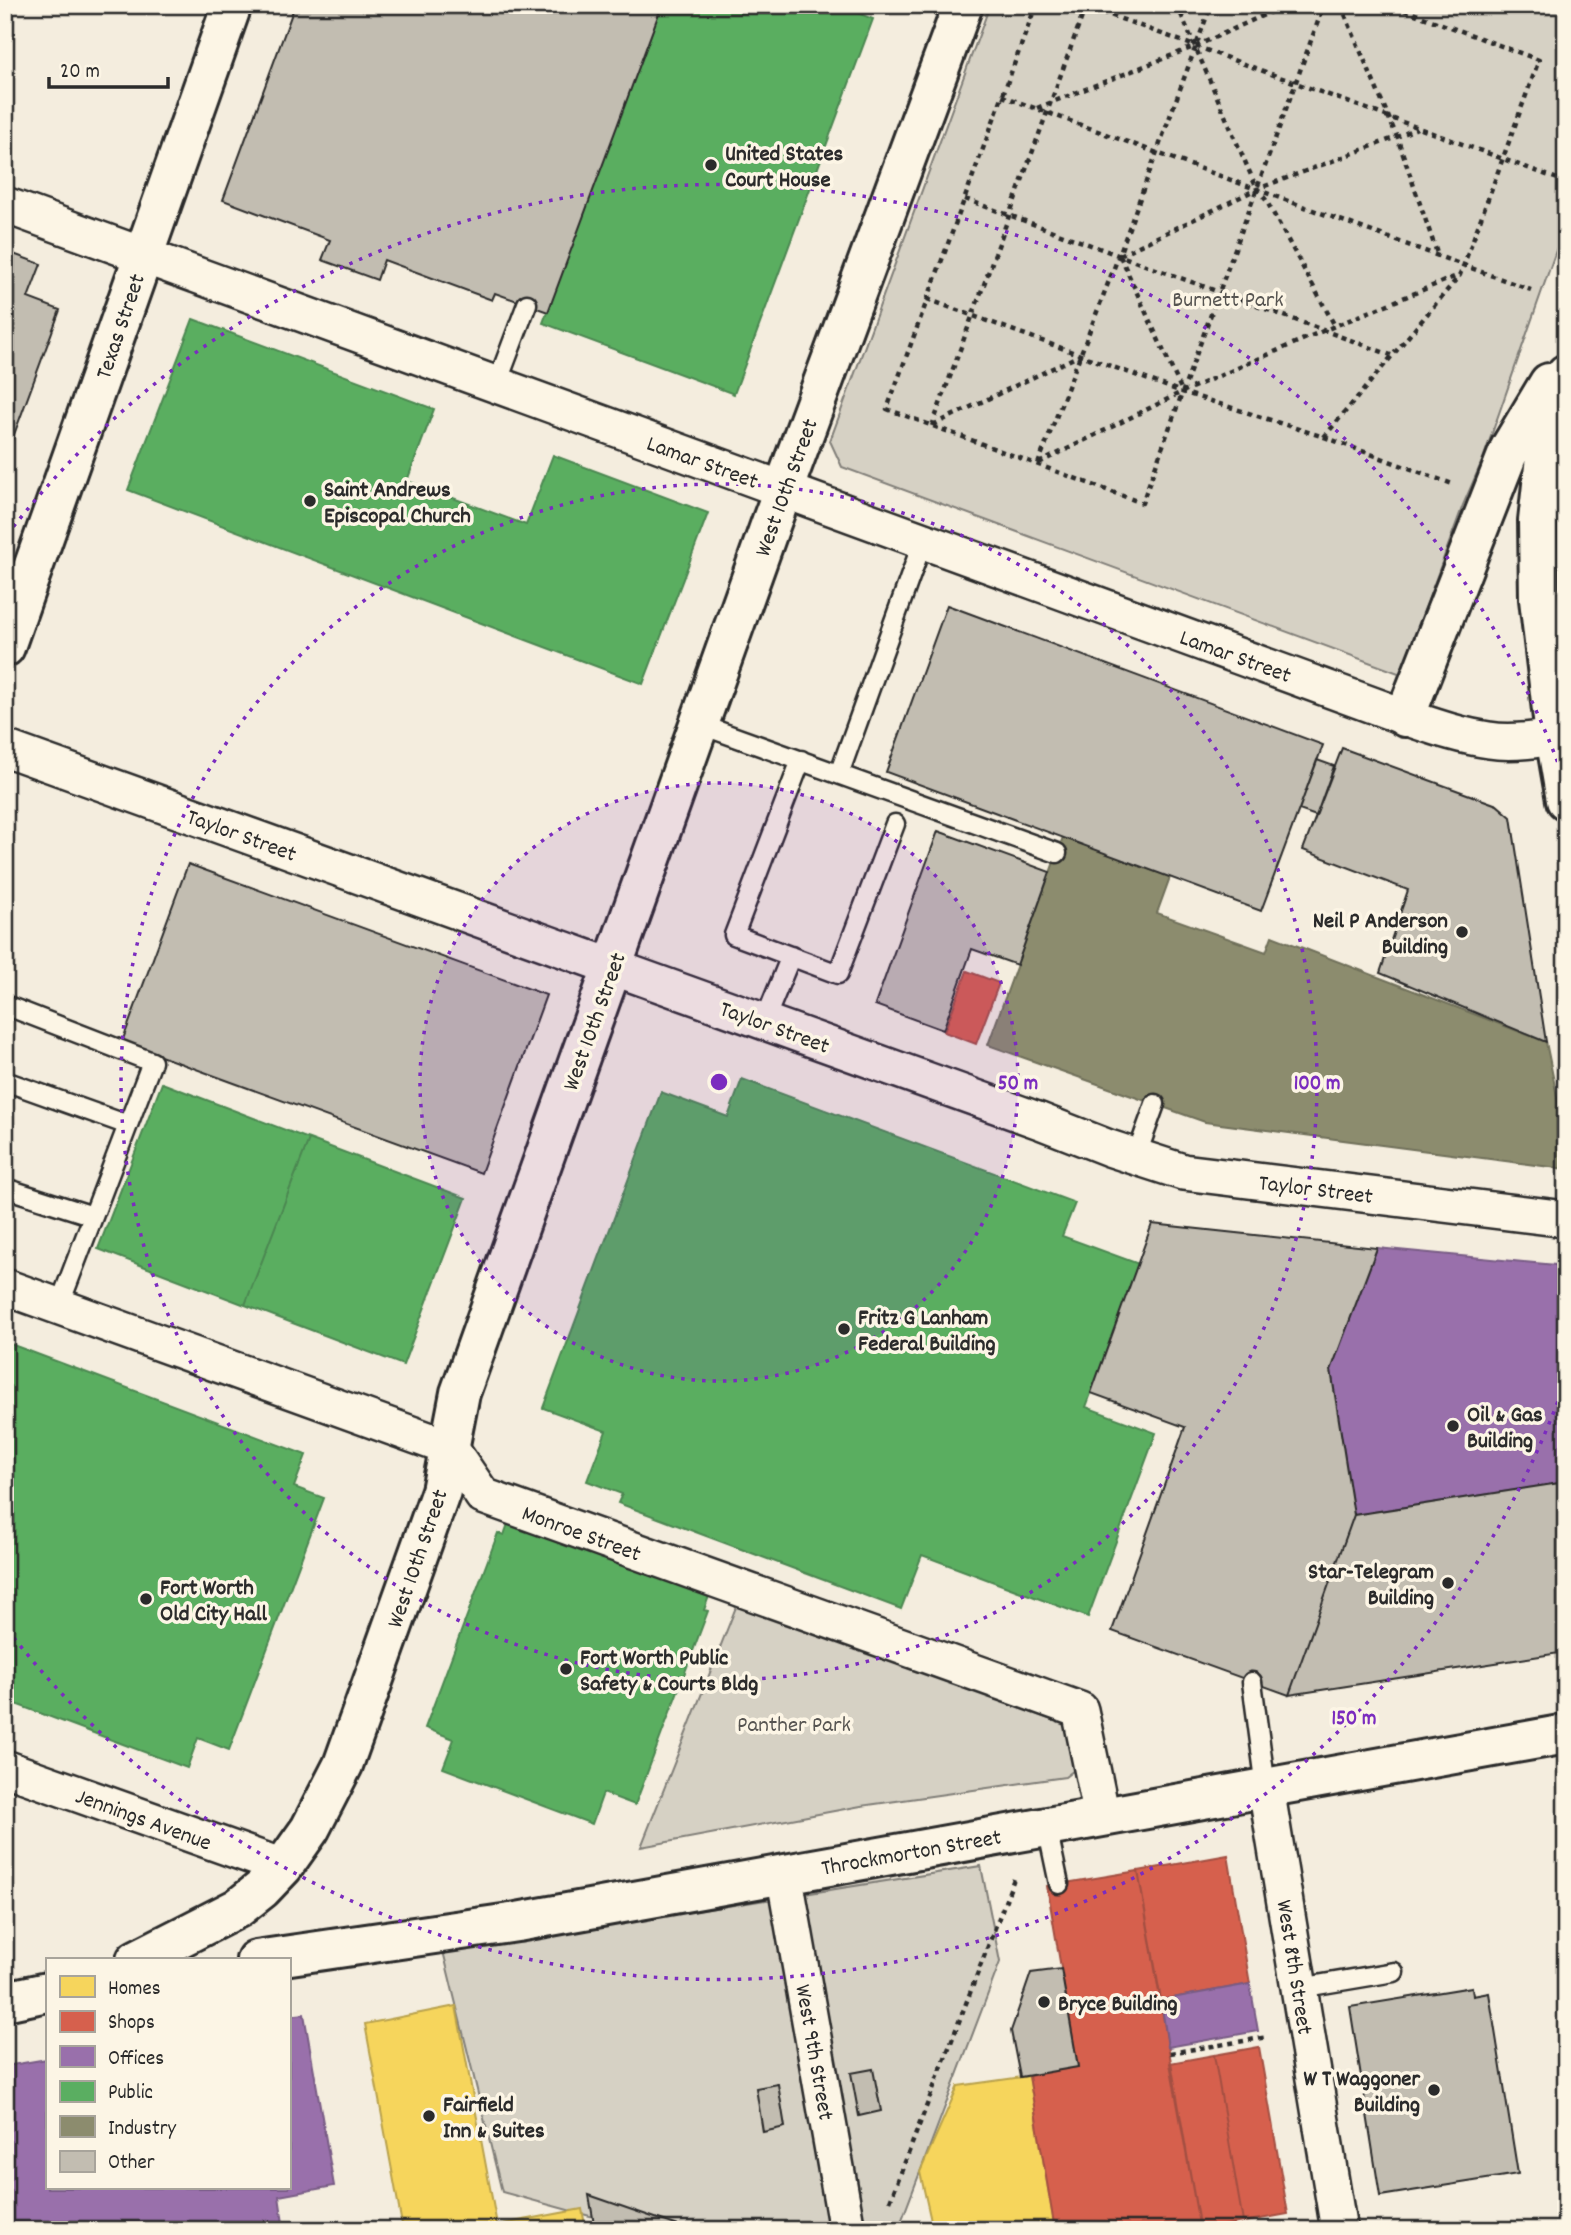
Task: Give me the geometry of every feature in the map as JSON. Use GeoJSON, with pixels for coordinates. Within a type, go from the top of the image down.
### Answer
{"type":"FeatureCollection","features":[{"type":"Feature","properties":{"kind":"street","name":"Texas Street"},"geometry":{"type":"LineString","coordinates":[[5,647],[232,5]]}},
{"type":"Feature","properties":{"kind":"street","name":"West 10th Street"},"geometry":{"type":"LineString","coordinates":[[140,1958],[238,1908],[262,1889],[283,1867],[310,1829],[343,1765],[441,1491],[460,1394],[783,490],[963,5]]}},
{"type":"Feature","properties":{"kind":"street","name":"Lamar Street"},"geometry":{"type":"LineString","coordinates":[[5,205],[1405,717],[1448,731],[1491,740],[1560,735]]}},
{"type":"Feature","properties":{"kind":"street"},"geometry":{"type":"LineString","coordinates":[[1405,717],[1510,448],[1566,354]]}},
{"type":"Feature","properties":{"kind":"street"},"geometry":{"type":"LineString","coordinates":[[1566,374],[1548,430],[1538,521],[1539,599],[1560,735],[1566,800]]}},
{"type":"Feature","properties":{"kind":"street","name":"Taylor Street"},"geometry":{"type":"LineString","coordinates":[[5,748],[1183,1172],[1566,1219]]}},
{"type":"Feature","properties":{"kind":"street"},"geometry":{"type":"LineString","coordinates":[[5,1287],[450,1448]]}},
{"type":"Feature","properties":{"kind":"street","name":"Monroe Street"},"geometry":{"type":"LineString","coordinates":[[450,1448],[483,1496],[1080,1710],[1102,1817]]}},
{"type":"Feature","properties":{"kind":"street","name":"Throckmorton Street"},"geometry":{"type":"LineString","coordinates":[[270,1958],[517,1922],[1566,1734]]}},
{"type":"Feature","properties":{"kind":"street","name":"Jennings Avenue"},"geometry":{"type":"LineString","coordinates":[[5,1768],[283,1867]]}},
{"type":"Feature","properties":{"kind":"street","name":"West 8th Street"},"geometry":{"type":"LineString","coordinates":[[1266,1788],[1339,2230]]}},
{"type":"Feature","properties":{"kind":"street","name":"West 9th Street"},"geometry":{"type":"LineString","coordinates":[[785,1873],[847,2230]]}},
{"type":"Feature","properties":{"kind":"street"},"geometry":{"type":"LineString","coordinates":[[5,2001],[46,1992]]}},
{"type":"Feature","properties":{"kind":"lane"},"geometry":{"type":"LineString","coordinates":[[496,386],[527,304]]}},
{"type":"Feature","properties":{"kind":"lane"},"geometry":{"type":"LineString","coordinates":[[839,774],[923,541]]}},
{"type":"Feature","properties":{"kind":"lane"},"geometry":{"type":"LineString","coordinates":[[699,724],[1057,853]]}},
{"type":"Feature","properties":{"kind":"lane"},"geometry":{"type":"LineString","coordinates":[[800,760],[734,935],[838,974],[895,824]]}},
{"type":"Feature","properties":{"kind":"lane"},"geometry":{"type":"LineString","coordinates":[[764,1022],[791,956]]}},
{"type":"Feature","properties":{"kind":"lane"},"geometry":{"type":"LineString","coordinates":[[5,1005],[152,1062],[59,1306]]}},
{"type":"Feature","properties":{"kind":"lane"},"geometry":{"type":"LineString","coordinates":[[5,1081],[128,1125]]}},
{"type":"Feature","properties":{"kind":"lane"},"geometry":{"type":"LineString","coordinates":[[1136,1157],[1155,1104]]}},
{"type":"Feature","properties":{"kind":"lane"},"geometry":{"type":"LineString","coordinates":[[5,1188],[93,1216]]}},
{"type":"Feature","properties":{"kind":"lane"},"geometry":{"type":"LineString","coordinates":[[1252,1682],[1266,1788]]}},
{"type":"Feature","properties":{"kind":"lane"},"geometry":{"type":"LineString","coordinates":[[1047,1827],[1059,1884]]}},
{"type":"Feature","properties":{"kind":"lane"},"geometry":{"type":"LineString","coordinates":[[1299,1988],[1394,1972]]}},
{"type":"Feature","properties":{"kind":"path"},"geometry":{"type":"LineString","coordinates":[[1036,5],[887,409],[1142,503],[1324,5]]}},
{"type":"Feature","properties":{"kind":"path"},"geometry":{"type":"LineString","coordinates":[[1177,5],[1257,189],[1266,200],[1335,326]]}},
{"type":"Feature","properties":{"kind":"path"},"geometry":{"type":"LineString","coordinates":[[1038,464],[1211,5]]}},
{"type":"Feature","properties":{"kind":"path"},"geometry":{"type":"LineString","coordinates":[[1036,108],[1196,47],[1286,5]]}},
{"type":"Feature","properties":{"kind":"path"},"geometry":{"type":"LineString","coordinates":[[1341,5],[1396,137],[1438,256]]}},
{"type":"Feature","properties":{"kind":"path"},"geometry":{"type":"LineString","coordinates":[[1324,438],[1460,275],[1539,60],[1391,5]]}},
{"type":"Feature","properties":{"kind":"path"},"geometry":{"type":"LineString","coordinates":[[1416,14],[1419,5]]}},
{"type":"Feature","properties":{"kind":"path"},"geometry":{"type":"LineString","coordinates":[[932,426],[1085,6],[1566,182]]}},
{"type":"Feature","properties":{"kind":"path"},"geometry":{"type":"LineString","coordinates":[[1002,96],[1531,290]]}},
{"type":"Feature","properties":{"kind":"path"},"geometry":{"type":"LineString","coordinates":[[1119,255],[1257,189],[1417,128]]}},
{"type":"Feature","properties":{"kind":"path"},"geometry":{"type":"LineString","coordinates":[[965,199],[1391,355]]}},
{"type":"Feature","properties":{"kind":"path"},"geometry":{"type":"LineString","coordinates":[[1119,255],[1182,392]]}},
{"type":"Feature","properties":{"kind":"path"},"geometry":{"type":"LineString","coordinates":[[1038,464],[1182,392],[1460,275]]}},
{"type":"Feature","properties":{"kind":"path"},"geometry":{"type":"LineString","coordinates":[[927,299],[1182,392],[1459,486]]}},
{"type":"Feature","properties":{"kind":"path"},"geometry":{"type":"LineString","coordinates":[[932,426],[1080,355]]}},
{"type":"Feature","properties":{"kind":"path"},"geometry":{"type":"LineString","coordinates":[[890,2201],[1015,1876]]}},
{"type":"Feature","properties":{"kind":"path"},"geometry":{"type":"LineString","coordinates":[[1170,2053],[1269,2037]]}},
{"type":"Feature","properties":{"kind":"green space","name":"Burnett Park"},"geometry":{"type":"Polygon","coordinates":[[[990,5],[1566,5],[1566,222],[1483,459],[1463,505],[1401,674],[842,467],[830,441],[990,5]]]}},
{"type":"Feature","properties":{"kind":"green space","name":"Panther Park"},"geometry":{"type":"Polygon","coordinates":[[[738,1602],[1065,1725],[1074,1734],[1078,1767],[1065,1777],[861,1806],[641,1847],[738,1602]]]}},
{"type":"Feature","properties":{"kind":"green space"},"geometry":{"type":"Polygon","coordinates":[[[981,1866],[1000,1962],[898,2230],[641,2230],[502,2192],[443,1951],[981,1866]]]}},
{"type":"Feature","properties":{"kind":"building: Homes","name":"Fairfield Inn & Suites"},"geometry":{"type":"Polygon","coordinates":[[[456,2006],[497,2225],[582,2209],[586,2230],[403,2230],[365,2024],[456,2006]]]}},
{"type":"Feature","properties":{"kind":"building: Homes"},"geometry":{"type":"Polygon","coordinates":[[[1029,2076],[1055,2230],[933,2230],[920,2172],[958,2086],[1029,2076]]]}},
{"type":"Feature","properties":{"kind":"building: Shops"},"geometry":{"type":"Polygon","coordinates":[[[967,971],[999,983],[976,1044],[944,1032],[967,971]]]}},
{"type":"Feature","properties":{"kind":"building: Shops"},"geometry":{"type":"Polygon","coordinates":[[[1228,1855],[1250,1984],[1161,2000],[1138,1871],[1228,1855]]]}},
{"type":"Feature","properties":{"kind":"building: Shops"},"geometry":{"type":"Polygon","coordinates":[[[1138,1871],[1200,2230],[1055,2230],[1029,2076],[1078,2067],[1047,1886],[1138,1871]]]}},
{"type":"Feature","properties":{"kind":"building: Shops"},"geometry":{"type":"Polygon","coordinates":[[[1259,2047],[1288,2214],[1243,2222],[1214,2055],[1259,2047]]]}},
{"type":"Feature","properties":{"kind":"building: Shops"},"geometry":{"type":"Polygon","coordinates":[[[1214,2055],[1243,2222],[1200,2230],[1170,2063],[1214,2055]]]}},
{"type":"Feature","properties":{"kind":"building: Offices","name":"Oil & Gas Building"},"geometry":{"type":"Polygon","coordinates":[[[1377,1248],[1566,1266],[1566,1482],[1354,1515],[1331,1370],[1377,1248]]]}},
{"type":"Feature","properties":{"kind":"building: Offices"},"geometry":{"type":"Polygon","coordinates":[[[1250,1984],[1258,2031],[1168,2047],[1161,2000],[1250,1984]]]}},
{"type":"Feature","properties":{"kind":"building: Offices"},"geometry":{"type":"Polygon","coordinates":[[[304,2014],[334,2186],[279,2196],[284,2230],[5,2230],[5,2066],[46,2059],[46,2190],[290,2190],[290,2016],[304,2014]]]}},
{"type":"Feature","properties":{"kind":"building: Public","name":"United States Court House"},"geometry":{"type":"Polygon","coordinates":[[[662,5],[838,5],[873,19],[734,394],[543,323],[662,5]]]}},
{"type":"Feature","properties":{"kind":"building: Public","name":"Saint Andrews Episcopal Church"},"geometry":{"type":"Polygon","coordinates":[[[193,319],[434,409],[407,481],[526,525],[553,455],[708,513],[643,684],[128,490],[193,319]]]}},
{"type":"Feature","properties":{"kind":"building: Public","name":"Fritz G Lanham Federal Building"},"geometry":{"type":"Polygon","coordinates":[[[742,1079],[1075,1203],[1062,1236],[1139,1264],[1086,1407],[1156,1433],[1088,1617],[922,1555],[901,1609],[618,1503],[622,1494],[587,1481],[606,1431],[543,1408],[661,1092],[728,1117],[742,1079]]]}},
{"type":"Feature","properties":{"kind":"building: Public"},"geometry":{"type":"Polygon","coordinates":[[[162,1083],[309,1139],[245,1305],[98,1249],[162,1083]]]}},
{"type":"Feature","properties":{"kind":"building: Public"},"geometry":{"type":"Polygon","coordinates":[[[309,1139],[466,1198],[403,1365],[245,1305],[309,1139]]]}},
{"type":"Feature","properties":{"kind":"building: Public","name":"Fort Worth Old City Hall"},"geometry":{"type":"Polygon","coordinates":[[[5,1342],[306,1455],[294,1487],[324,1498],[229,1750],[198,1738],[187,1768],[5,1700],[5,1342]]]}},
{"type":"Feature","properties":{"kind":"building: Public","name":"Fort Worth Public Safety & Courts Bldg"},"geometry":{"type":"Polygon","coordinates":[[[509,1521],[709,1596],[704,1610],[708,1611],[635,1805],[603,1793],[592,1824],[443,1768],[454,1739],[425,1728],[498,1533],[504,1535],[509,1521]]]}},
{"type":"Feature","properties":{"kind":"building: Industry"},"geometry":{"type":"Polygon","coordinates":[[[1063,837],[1170,877],[1157,913],[1266,952],[1272,936],[1546,1042],[1566,1141],[1566,1169],[1205,1122],[988,1045],[1063,837]]]}},
{"type":"Feature","properties":{"kind":"building: Other"},"geometry":{"type":"Polygon","coordinates":[[[295,5],[662,5],[548,312],[495,293],[492,300],[384,260],[377,280],[322,260],[330,240],[223,200],[295,5]]]}},
{"type":"Feature","properties":{"kind":"building: Other"},"geometry":{"type":"Polygon","coordinates":[[[5,251],[41,264],[28,298],[60,310],[5,459],[5,251]]]}},
{"type":"Feature","properties":{"kind":"building: Other"},"geometry":{"type":"Polygon","coordinates":[[[947,605],[1323,745],[1261,911],[886,772],[947,605]]]}},
{"type":"Feature","properties":{"kind":"building: Other","name":"Neil P Anderson Building"},"geometry":{"type":"Polygon","coordinates":[[[1342,748],[1497,805],[1511,817],[1546,1042],[1380,973],[1408,890],[1303,850],[1342,748]]]}},
{"type":"Feature","properties":{"kind":"building: Other"},"geometry":{"type":"Polygon","coordinates":[[[1317,760],[1334,766],[1316,816],[1299,810],[1317,760]]]}},
{"type":"Feature","properties":{"kind":"building: Other"},"geometry":{"type":"Polygon","coordinates":[[[938,831],[1050,872],[1017,965],[972,949],[943,1030],[875,1005],[938,831]]]}},
{"type":"Feature","properties":{"kind":"building: Other"},"geometry":{"type":"Polygon","coordinates":[[[188,864],[546,995],[481,1173],[122,1042],[188,864]]]}},
{"type":"Feature","properties":{"kind":"building: Other"},"geometry":{"type":"Polygon","coordinates":[[[1152,1224],[1377,1248],[1331,1370],[1354,1515],[1289,1695],[1112,1631],[1185,1427],[1091,1393],[1152,1224]]]}},
{"type":"Feature","properties":{"kind":"building: Other","name":"Star-Telegram Building"},"geometry":{"type":"Polygon","coordinates":[[[1566,1482],[1566,1652],[1289,1695],[1354,1515],[1566,1482]]]}},
{"type":"Feature","properties":{"kind":"building: Other","name":"Bryce Building"},"geometry":{"type":"Polygon","coordinates":[[[1061,1969],[1078,2067],[1020,2077],[1011,2031],[1031,1973],[1061,1969]]]}},
{"type":"Feature","properties":{"kind":"building: Other","name":"W T Waggoner Building"},"geometry":{"type":"Polygon","coordinates":[[[1472,1987],[1473,1996],[1489,1993],[1518,2174],[1380,2196],[1350,2007],[1472,1987]]]}},
{"type":"Feature","properties":{"kind":"building: Other"},"geometry":{"type":"Polygon","coordinates":[[[873,2069],[881,2111],[859,2116],[851,2073],[873,2069]]]}},
{"type":"Feature","properties":{"kind":"building: Other"},"geometry":{"type":"Polygon","coordinates":[[[778,2084],[785,2127],[763,2132],[756,2088],[778,2084]]]}},
{"type":"Feature","properties":{"kind":"building: Other"},"geometry":{"type":"Polygon","coordinates":[[[589,2195],[690,2230],[595,2230],[589,2195]]]}},
{"type":"Feature","properties":{"kind":"place","name":"United States Court House"},"geometry":{"type":"Point","coordinates":[711,165]}},
{"type":"Feature","properties":{"kind":"place","name":"Saint Andrews Episcopal Church"},"geometry":{"type":"Point","coordinates":[310,501]}},
{"type":"Feature","properties":{"kind":"place","name":"Neil P Anderson Building"},"geometry":{"type":"Point","coordinates":[1462,932]}},
{"type":"Feature","properties":{"kind":"place","name":"Fritz G Lanham Federal Building"},"geometry":{"type":"Point","coordinates":[844,1329]}},
{"type":"Feature","properties":{"kind":"place","name":"Oil & Gas Building"},"geometry":{"type":"Point","coordinates":[1453,1426]}},
{"type":"Feature","properties":{"kind":"place","name":"Star-Telegram Building"},"geometry":{"type":"Point","coordinates":[1448,1583]}},
{"type":"Feature","properties":{"kind":"place","name":"Fort Worth Old City Hall"},"geometry":{"type":"Point","coordinates":[146,1599]}},
{"type":"Feature","properties":{"kind":"place","name":"Fort Worth Public Safety & Courts Bldg"},"geometry":{"type":"Point","coordinates":[566,1669]}},
{"type":"Feature","properties":{"kind":"place","name":"Bryce Building"},"geometry":{"type":"Point","coordinates":[1044,2002]}},
{"type":"Feature","properties":{"kind":"place","name":"W T Waggoner Building"},"geometry":{"type":"Point","coordinates":[1434,2090]}},
{"type":"Feature","properties":{"kind":"place","name":"Fairfield Inn & Suites"},"geometry":{"type":"Point","coordinates":[429,2116]}}]}
